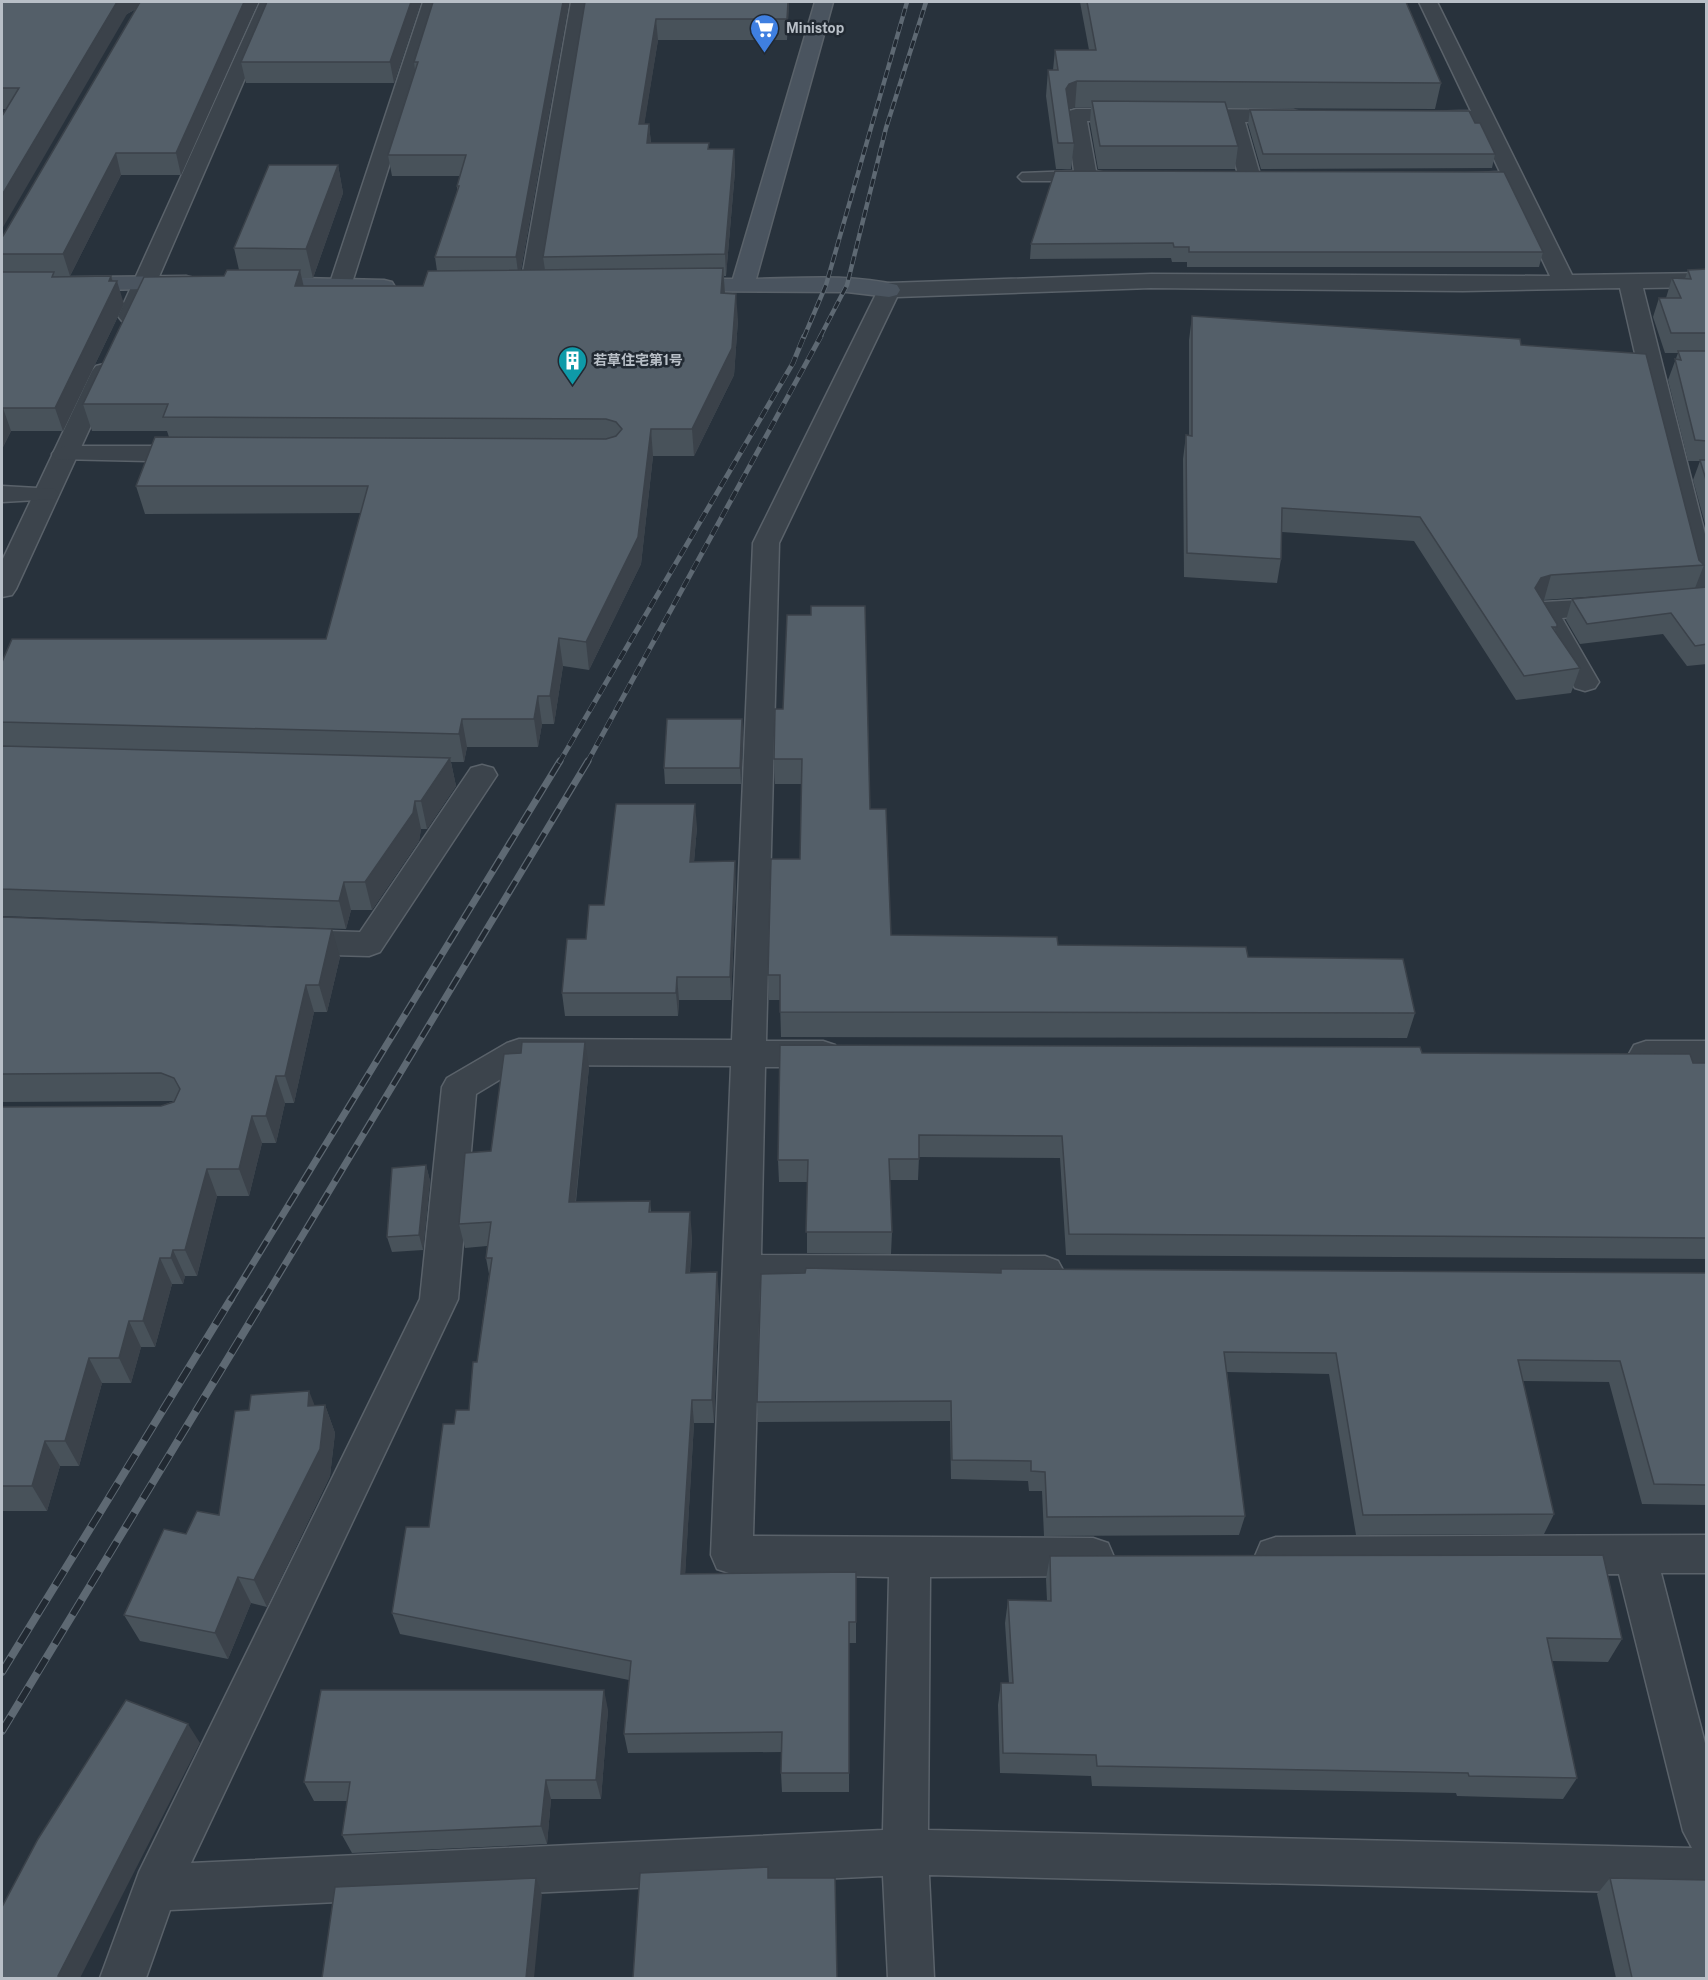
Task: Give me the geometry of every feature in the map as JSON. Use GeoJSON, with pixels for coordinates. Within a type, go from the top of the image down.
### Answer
{"type":"FeatureCollection","features":[{"type":"Feature","properties":{"kind":"street"},"geometry":{"type":"LineString","coordinates":[[2,589],[147,283],[269,2]]}},
{"type":"Feature","properties":{"kind":"street"},"geometry":{"type":"LineString","coordinates":[[340,286],[432,2]]}},
{"type":"Feature","properties":{"kind":"street"},"geometry":{"type":"LineString","coordinates":[[531,289],[580,2]]}},
{"type":"Feature","properties":{"kind":"street"},"geometry":{"type":"LineString","coordinates":[[743,285],[824,2]]}},
{"type":"Feature","properties":{"kind":"street"},"geometry":{"type":"LineString","coordinates":[[1428,2],[1564,282]]}},
{"type":"Feature","properties":{"kind":"street"},"geometry":{"type":"LineString","coordinates":[[1086,177],[1076,115],[1316,116]]}},
{"type":"Feature","properties":{"kind":"street"},"geometry":{"type":"LineString","coordinates":[[1233,116],[1250,178]]}},
{"type":"Feature","properties":{"kind":"street"},"geometry":{"type":"LineString","coordinates":[[1412,116],[1484,117]]}},
{"type":"Feature","properties":{"kind":"street"},"geometry":{"type":"LineString","coordinates":[[1029,177],[1121,177]]}},
{"type":"Feature","properties":{"kind":"street"},"geometry":{"type":"LineString","coordinates":[[1226,178],[1274,178]]}},
{"type":"Feature","properties":{"kind":"street"},"geometry":{"type":"LineString","coordinates":[[1442,178],[1513,178]]}},
{"type":"Feature","properties":{"kind":"street"},"geometry":{"type":"LineString","coordinates":[[661,286],[847,285],[889,290],[1151,281],[1707,280]]}},
{"type":"Feature","properties":{"kind":"street"},"geometry":{"type":"LineString","coordinates":[[1630,281],[1661,362],[1686,471],[1707,584]]}},
{"type":"Feature","properties":{"kind":"street"},"geometry":{"type":"LineString","coordinates":[[2,285],[204,284]]}},
{"type":"Feature","properties":{"kind":"street"},"geometry":{"type":"LineString","coordinates":[[238,284],[400,287]]}},
{"type":"Feature","properties":{"kind":"street"},"geometry":{"type":"LineString","coordinates":[[508,289],[555,289]]}},
{"type":"Feature","properties":{"kind":"street"},"geometry":{"type":"LineString","coordinates":[[889,290],[766,543],[732,1555],[910,1558],[1136,1557]]}},
{"type":"Feature","properties":{"kind":"street"},"geometry":{"type":"LineString","coordinates":[[65,454],[215,454]]}},
{"type":"Feature","properties":{"kind":"street"},"geometry":{"type":"LineString","coordinates":[[2,494],[46,494]]}},
{"type":"Feature","properties":{"kind":"street"},"geometry":{"type":"LineString","coordinates":[[1585,682],[1544,611],[1637,604]]}},
{"type":"Feature","properties":{"kind":"street"},"geometry":{"type":"LineString","coordinates":[[262,940],[369,944],[482,775],[447,774]]}},
{"type":"Feature","properties":{"kind":"street"},"geometry":{"type":"LineString","coordinates":[[123,1978],[156,1888],[439,1299],[459,1087],[519,1052],[858,1054]]}},
{"type":"Feature","properties":{"kind":"street"},"geometry":{"type":"LineString","coordinates":[[1611,1054],[1707,1054]]}},
{"type":"Feature","properties":{"kind":"street"},"geometry":{"type":"LineString","coordinates":[[741,1270],[1074,1272]]}},
{"type":"Feature","properties":{"kind":"street"},"geometry":{"type":"LineString","coordinates":[[1635,1553],[1707,1831]]}},
{"type":"Feature","properties":{"kind":"street"},"geometry":{"type":"LineString","coordinates":[[1243,1556],[1707,1554]]}},
{"type":"Feature","properties":{"kind":"street"},"geometry":{"type":"LineString","coordinates":[[910,1558],[905,1852],[911,1978]]}},
{"type":"Feature","properties":{"kind":"street"},"geometry":{"type":"LineString","coordinates":[[156,1888],[905,1852],[1707,1871]]}},
{"type":"Feature","properties":{"kind":"building"},"geometry":{"type":"Polygon","coordinates":[[[2,2],[117,2],[2,195],[2,116],[19,88],[2,88],[2,2]]]}},
{"type":"Feature","properties":{"kind":"building"},"geometry":{"type":"Polygon","coordinates":[[[140,2],[244,2],[176,153],[116,153],[63,254],[2,254],[2,236],[140,2]]]}},
{"type":"Feature","properties":{"kind":"building"},"geometry":{"type":"Polygon","coordinates":[[[267,2],[411,2],[390,62],[241,62],[267,2]]]}},
{"type":"Feature","properties":{"kind":"building"},"geometry":{"type":"Polygon","coordinates":[[[433,2],[563,2],[516,257],[435,257],[459,186],[457,186],[466,155],[388,155],[418,62],[414,62],[433,2]]]}},
{"type":"Feature","properties":{"kind":"building"},"geometry":{"type":"Polygon","coordinates":[[[585,2],[788,2],[787,19],[656,19],[639,124],[649,124],[647,143],[709,143],[708,149],[734,149],[725,254],[543,257],[585,2]]]}},
{"type":"Feature","properties":{"kind":"building"},"geometry":{"type":"Polygon","coordinates":[[[1087,2],[1406,2],[1441,83],[1077,81],[1069,84],[1066,89],[1074,143],[1058,143],[1048,70],[1058,70],[1055,50],[1096,50],[1087,2]]]}},
{"type":"Feature","properties":{"kind":"building"},"geometry":{"type":"Polygon","coordinates":[[[1092,101],[1225,102],[1238,146],[1100,146],[1092,101]]]}},
{"type":"Feature","properties":{"kind":"building"},"geometry":{"type":"Polygon","coordinates":[[[1250,110],[1469,111],[1475,123],[1480,123],[1495,154],[1263,154],[1250,110]]]}},
{"type":"Feature","properties":{"kind":"building"},"geometry":{"type":"Polygon","coordinates":[[[269,165],[338,165],[306,249],[234,248],[269,165]]]}},
{"type":"Feature","properties":{"kind":"building"},"geometry":{"type":"Polygon","coordinates":[[[1055,171],[1504,172],[1543,252],[1189,252],[1189,247],[1174,247],[1173,243],[1031,244],[1055,171]]]}},
{"type":"Feature","properties":{"kind":"building"},"geometry":{"type":"Polygon","coordinates":[[[723,268],[721,293],[736,294],[732,348],[692,429],[651,429],[638,537],[586,642],[559,638],[550,696],[538,696],[534,719],[462,719],[459,734],[2,722],[2,662],[12,639],[326,639],[368,486],[136,486],[155,437],[606,439],[616,436],[622,429],[616,422],[606,419],[163,417],[168,404],[83,404],[144,277],[224,276],[227,270],[300,270],[295,286],[423,286],[428,271],[723,268]]]}},
{"type":"Feature","properties":{"kind":"building"},"geometry":{"type":"Polygon","coordinates":[[[1707,269],[1707,333],[1671,333],[1659,298],[1681,298],[1672,278],[1691,279],[1688,270],[1707,269]]]}},
{"type":"Feature","properties":{"kind":"building"},"geometry":{"type":"Polygon","coordinates":[[[2,272],[54,272],[52,277],[111,276],[109,281],[117,281],[55,408],[3,408],[2,410],[2,272]]]}},
{"type":"Feature","properties":{"kind":"building"},"geometry":{"type":"Polygon","coordinates":[[[1192,316],[1520,339],[1521,345],[1646,354],[1699,560],[1704,565],[1551,575],[1541,578],[1535,588],[1557,624],[1557,627],[1552,627],[1580,668],[1524,676],[1420,517],[1282,508],[1281,559],[1187,553],[1186,435],[1192,436],[1192,316]]]}},
{"type":"Feature","properties":{"kind":"building"},"geometry":{"type":"Polygon","coordinates":[[[1678,351],[1707,351],[1707,441],[1695,440],[1675,359],[1681,360],[1678,351]]]}},
{"type":"Feature","properties":{"kind":"building"},"geometry":{"type":"Polygon","coordinates":[[[1700,460],[1707,460],[1707,483],[1700,460]]]}},
{"type":"Feature","properties":{"kind":"building"},"geometry":{"type":"Polygon","coordinates":[[[1707,587],[1707,644],[1695,646],[1671,613],[1587,624],[1572,599],[1707,587]]]}},
{"type":"Feature","properties":{"kind":"building"},"geometry":{"type":"Polygon","coordinates":[[[811,606],[865,606],[870,809],[886,809],[891,935],[1057,937],[1058,945],[1246,947],[1248,957],[1403,959],[1415,1013],[780,1012],[780,975],[768,975],[771,859],[800,859],[802,759],[774,759],[775,709],[783,709],[787,615],[811,615],[811,606]]]}},
{"type":"Feature","properties":{"kind":"building"},"geometry":{"type":"Polygon","coordinates":[[[667,719],[742,719],[740,768],[664,768],[667,719]]]}},
{"type":"Feature","properties":{"kind":"building"},"geometry":{"type":"Polygon","coordinates":[[[2,746],[450,758],[421,801],[415,801],[413,813],[365,882],[344,882],[339,901],[2,889],[2,746]]]}},
{"type":"Feature","properties":{"kind":"building"},"geometry":{"type":"Polygon","coordinates":[[[616,804],[695,804],[690,862],[735,861],[730,977],[677,977],[676,993],[562,993],[567,939],[586,939],[589,905],[604,905],[616,804]]]}},
{"type":"Feature","properties":{"kind":"building"},"geometry":{"type":"Polygon","coordinates":[[[2,917],[332,929],[319,985],[306,985],[285,1076],[276,1076],[266,1116],[252,1116],[239,1169],[207,1169],[185,1250],[173,1250],[171,1258],[160,1258],[143,1321],[129,1321],[119,1358],[89,1358],[65,1441],[45,1441],[32,1486],[2,1486],[2,1107],[161,1106],[174,1102],[180,1089],[174,1078],[161,1073],[2,1074],[2,917]]]}},
{"type":"Feature","properties":{"kind":"building"},"geometry":{"type":"Polygon","coordinates":[[[522,1042],[585,1042],[569,1202],[650,1201],[649,1212],[690,1212],[686,1273],[717,1272],[712,1400],[692,1400],[681,1574],[856,1572],[856,1622],[849,1622],[849,1773],[781,1773],[782,1732],[624,1734],[631,1661],[392,1613],[406,1527],[429,1527],[443,1424],[454,1424],[456,1410],[469,1410],[473,1362],[477,1362],[492,1258],[486,1258],[491,1222],[459,1224],[465,1153],[491,1151],[504,1054],[521,1053],[522,1042]]]}},
{"type":"Feature","properties":{"kind":"building"},"geometry":{"type":"Polygon","coordinates":[[[780,1045],[1420,1047],[1422,1053],[1690,1054],[1693,1063],[1707,1063],[1707,1238],[1069,1234],[1062,1136],[919,1135],[919,1159],[889,1159],[892,1232],[806,1232],[808,1160],[778,1160],[780,1045]]]}},
{"type":"Feature","properties":{"kind":"building"},"geometry":{"type":"Polygon","coordinates":[[[426,1165],[419,1235],[387,1237],[392,1168],[426,1165]]]}},
{"type":"Feature","properties":{"kind":"building"},"geometry":{"type":"Polygon","coordinates":[[[806,1268],[1001,1273],[1001,1269],[1707,1273],[1707,1485],[1654,1484],[1620,1361],[1518,1360],[1554,1514],[1363,1515],[1336,1353],[1224,1352],[1245,1516],[1047,1517],[1045,1472],[1031,1471],[1031,1461],[952,1460],[951,1401],[757,1402],[761,1274],[805,1273],[806,1268]]]}},
{"type":"Feature","properties":{"kind":"building"},"geometry":{"type":"Polygon","coordinates":[[[309,1391],[308,1406],[325,1405],[320,1449],[254,1580],[238,1577],[215,1633],[124,1615],[164,1529],[186,1534],[197,1511],[219,1515],[235,1411],[249,1410],[251,1395],[309,1391]]]}},
{"type":"Feature","properties":{"kind":"building"},"geometry":{"type":"Polygon","coordinates":[[[1603,1555],[1622,1639],[1547,1638],[1577,1778],[1469,1776],[1468,1773],[1097,1766],[1096,1755],[1003,1753],[1001,1683],[1013,1683],[1008,1600],[1051,1601],[1050,1556],[1603,1555]]]}},
{"type":"Feature","properties":{"kind":"building"},"geometry":{"type":"Polygon","coordinates":[[[321,1690],[604,1690],[596,1780],[546,1780],[541,1826],[342,1835],[350,1782],[304,1782],[321,1690]]]}},
{"type":"Feature","properties":{"kind":"building"},"geometry":{"type":"Polygon","coordinates":[[[126,1700],[188,1724],[58,1976],[66,1978],[2,1978],[2,1907],[38,1839],[126,1700]]]}},
{"type":"Feature","properties":{"kind":"building"},"geometry":{"type":"Polygon","coordinates":[[[768,1867],[768,1878],[835,1878],[837,1978],[633,1978],[640,1873],[768,1867]]]}},
{"type":"Feature","properties":{"kind":"building"},"geometry":{"type":"Polygon","coordinates":[[[536,1878],[526,1978],[322,1978],[335,1887],[536,1878]]]}},
{"type":"Feature","properties":{"kind":"building"},"geometry":{"type":"Polygon","coordinates":[[[1610,1878],[1707,1880],[1707,1978],[1632,1978],[1610,1878]]]}},
{"type":"Feature","properties":{"kind":"railway"},"geometry":{"type":"LineString","coordinates":[[804,337],[826,285],[907,2]]}},
{"type":"Feature","properties":{"kind":"railway"},"geometry":{"type":"LineString","coordinates":[[820,337],[847,285],[886,128],[926,2]]}},
{"type":"Feature","properties":{"kind":"railway"},"geometry":{"type":"LineString","coordinates":[[559,763],[793,363],[804,336]]}},
{"type":"Feature","properties":{"kind":"railway"},"geometry":{"type":"LineString","coordinates":[[587,763],[821,336]]}},
{"type":"Feature","properties":{"kind":"railway"},"geometry":{"type":"LineString","coordinates":[[230,1301],[560,761]]}},
{"type":"Feature","properties":{"kind":"railway"},"geometry":{"type":"LineString","coordinates":[[263,1301],[588,761]]}},
{"type":"Feature","properties":{"kind":"railway"},"geometry":{"type":"LineString","coordinates":[[2,1672],[231,1299]]}},
{"type":"Feature","properties":{"kind":"railway"},"geometry":{"type":"LineString","coordinates":[[2,1731],[264,1299]]}},
{"type":"Feature","properties":{"kind":"place","name":"Ministop"},"geometry":{"type":"Point","coordinates":[765,54]}},
{"type":"Feature","properties":{"kind":"place","name":"若草住宅第1号"},"geometry":{"type":"Point","coordinates":[572,386]}}]}
